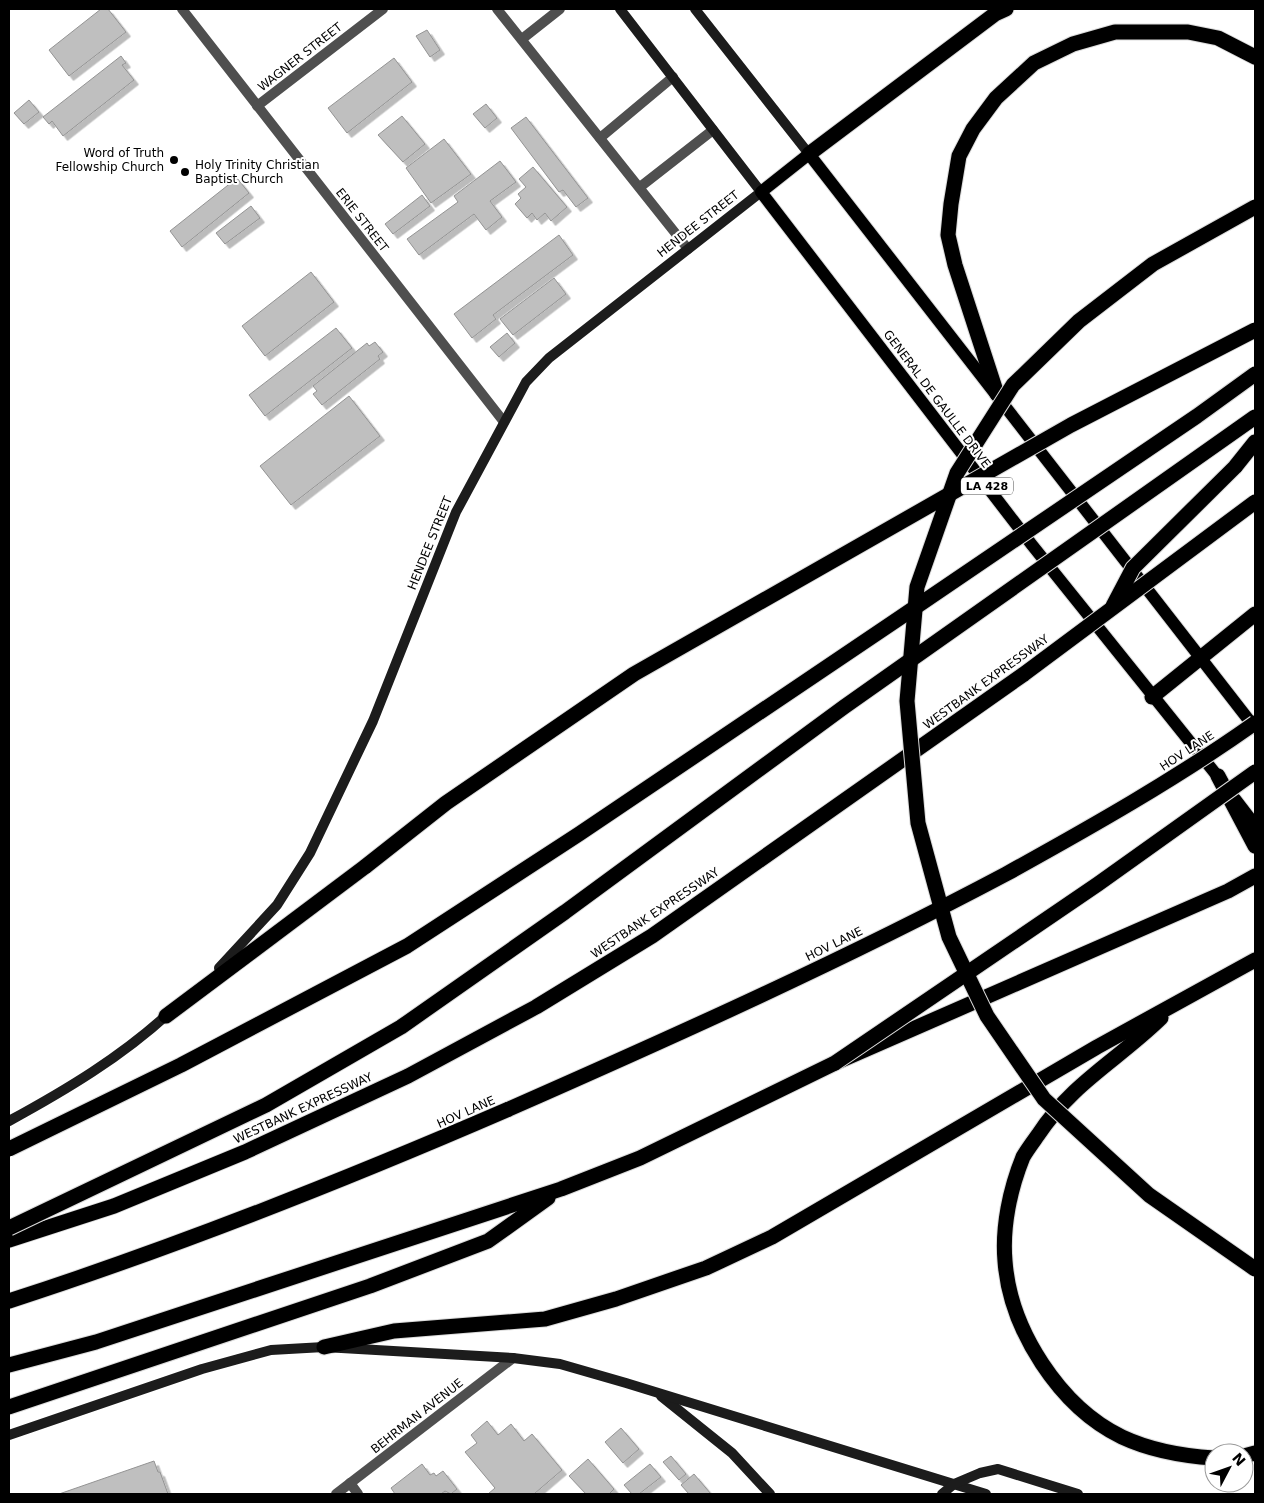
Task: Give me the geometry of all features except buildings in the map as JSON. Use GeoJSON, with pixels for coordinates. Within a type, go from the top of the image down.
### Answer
{"type":"FeatureCollection","features":[{"type":"Feature","properties":{"kind":"highway"},"geometry":{"type":"LineString","coordinates":[[809,154],[987,20],[1006,9]]}},
{"type":"Feature","properties":{"kind":"highway"},"geometry":{"type":"LineString","coordinates":[[996,394],[955,266],[948,235],[951,204],[960,156],[973,129],[996,98],[1034,63],[1073,44],[1115,32],[1188,32],[1218,38],[1255,57]]}},
{"type":"Feature","properties":{"kind":"highway"},"geometry":{"type":"LineString","coordinates":[[1255,207],[1153,264],[1078,320],[1013,385],[957,473],[917,587],[907,701],[918,823],[949,938],[987,1016],[1044,1099],[1149,1195],[1255,1269]]}},
{"type":"Feature","properties":{"kind":"highway"},"geometry":{"type":"LineString","coordinates":[[166,1016],[366,866],[446,803],[634,674],[1071,425],[1255,330]]}},
{"type":"Feature","properties":{"kind":"highway"},"geometry":{"type":"LineString","coordinates":[[9,1149],[181,1065],[407,946],[579,834],[1189,422],[1255,374]]}},
{"type":"Feature","properties":{"kind":"highway"},"geometry":{"type":"LineString","coordinates":[[9,1228],[266,1105],[401,1028],[573,906],[844,707],[1255,417]]}},
{"type":"Feature","properties":{"kind":"highway"},"geometry":{"type":"LineString","coordinates":[[1111,609],[1133,568],[1235,467],[1255,442]]}},
{"type":"Feature","properties":{"kind":"highway","name":"WESTBANK EXPRESSWAY"},"geometry":{"type":"LineString","coordinates":[[9,1240],[114,1206],[245,1152],[408,1076],[536,1007],[652,936],[1024,674],[1255,502]]}},
{"type":"Feature","properties":{"kind":"highway"},"geometry":{"type":"LineString","coordinates":[[1152,697],[1255,614]]}},
{"type":"Feature","properties":{"kind":"highway","name":"HOV LANE"},"geometry":{"type":"LineString","coordinates":[[9,1301],[235,1222],[405,1154],[679,1035],[922,918],[1069,840],[1143,796],[1255,723]]}},
{"type":"Feature","properties":{"kind":"highway"},"geometry":{"type":"LineString","coordinates":[[835,1063],[1098,884],[1255,772]]}},
{"type":"Feature","properties":{"kind":"highway"},"geometry":{"type":"LineString","coordinates":[[1218,776],[1255,846]]}},
{"type":"Feature","properties":{"kind":"highway"},"geometry":{"type":"LineString","coordinates":[[9,1365],[105,1339],[561,1189],[640,1158],[835,1063],[1228,891],[1255,876]]}},
{"type":"Feature","properties":{"kind":"highway"},"geometry":{"type":"LineString","coordinates":[[324,1347],[394,1331],[545,1319],[616,1299],[706,1268],[772,1237],[1097,1047],[1255,960]]}},
{"type":"Feature","properties":{"kind":"highway"},"geometry":{"type":"LineString","coordinates":[[1175,1005],[1145,1034],[1096,1070],[1052,1112],[1024,1156],[1008,1204],[1005,1261],[1015,1310],[1039,1362],[1080,1408],[1122,1436],[1177,1456],[1204,1457]]}},
{"type":"Feature","properties":{"kind":"highway"},"geometry":{"type":"LineString","coordinates":[[9,1407],[361,1289],[488,1241],[561,1189]]}},
{"type":"Feature","properties":{"kind":"main road","name":"GENERAL DE GAULLE DRIVE"},"geometry":{"type":"LineString","coordinates":[[620,9],[1032,545],[1152,697],[1218,776],[1255,825]]}},
{"type":"Feature","properties":{"kind":"main road"},"geometry":{"type":"LineString","coordinates":[[695,9],[1255,728]]}},
{"type":"Feature","properties":{"kind":"main road","name":"HENDEE STREET"},"geometry":{"type":"LineString","coordinates":[[166,1016],[233,956],[277,905],[310,853],[373,722],[456,512],[526,382],[549,358],[809,154]]}},
{"type":"Feature","properties":{"kind":"main road"},"geometry":{"type":"LineString","coordinates":[[9,1121],[68,1090],[140,1039],[166,1016]]}},
{"type":"Feature","properties":{"kind":"main road"},"geometry":{"type":"LineString","coordinates":[[9,1435],[202,1368],[270,1350],[324,1347],[513,1358],[560,1364],[986,1494]]}},
{"type":"Feature","properties":{"kind":"main road"},"geometry":{"type":"LineString","coordinates":[[656,1392],[732,1453],[770,1494]]}},
{"type":"Feature","properties":{"kind":"main road"},"geometry":{"type":"LineString","coordinates":[[942,1494],[954,1484],[980,1473],[998,1469],[1078,1494]]}},
{"type":"Feature","properties":{"kind":"street","name":"ERIE STREET"},"geometry":{"type":"LineString","coordinates":[[182,9],[504,422]]}},
{"type":"Feature","properties":{"kind":"street","name":"WAGNER STREET"},"geometry":{"type":"LineString","coordinates":[[257,106],[383,9]]}},
{"type":"Feature","properties":{"kind":"street"},"geometry":{"type":"LineString","coordinates":[[497,9],[688,249]]}},
{"type":"Feature","properties":{"kind":"street"},"geometry":{"type":"LineString","coordinates":[[522,39],[560,9]]}},
{"type":"Feature","properties":{"kind":"street"},"geometry":{"type":"LineString","coordinates":[[600,138],[673,77]]}},
{"type":"Feature","properties":{"kind":"street"},"geometry":{"type":"LineString","coordinates":[[640,187],[713,130]]}},
{"type":"Feature","properties":{"kind":"street","name":"BEHRMAN AVENUE"},"geometry":{"type":"LineString","coordinates":[[336,1494],[513,1358]]}},
{"type":"Feature","properties":{"kind":"street"},"geometry":{"type":"LineString","coordinates":[[350,1483],[358,1494]]}},
{"type":"Feature","properties":{"kind":"place","name":"Word of Truth Fellowship Church"},"geometry":{"type":"Point","coordinates":[174,160]}},
{"type":"Feature","properties":{"kind":"place","name":"Holy Trinity Christian Baptist Church"},"geometry":{"type":"Point","coordinates":[185,172]}}]}
